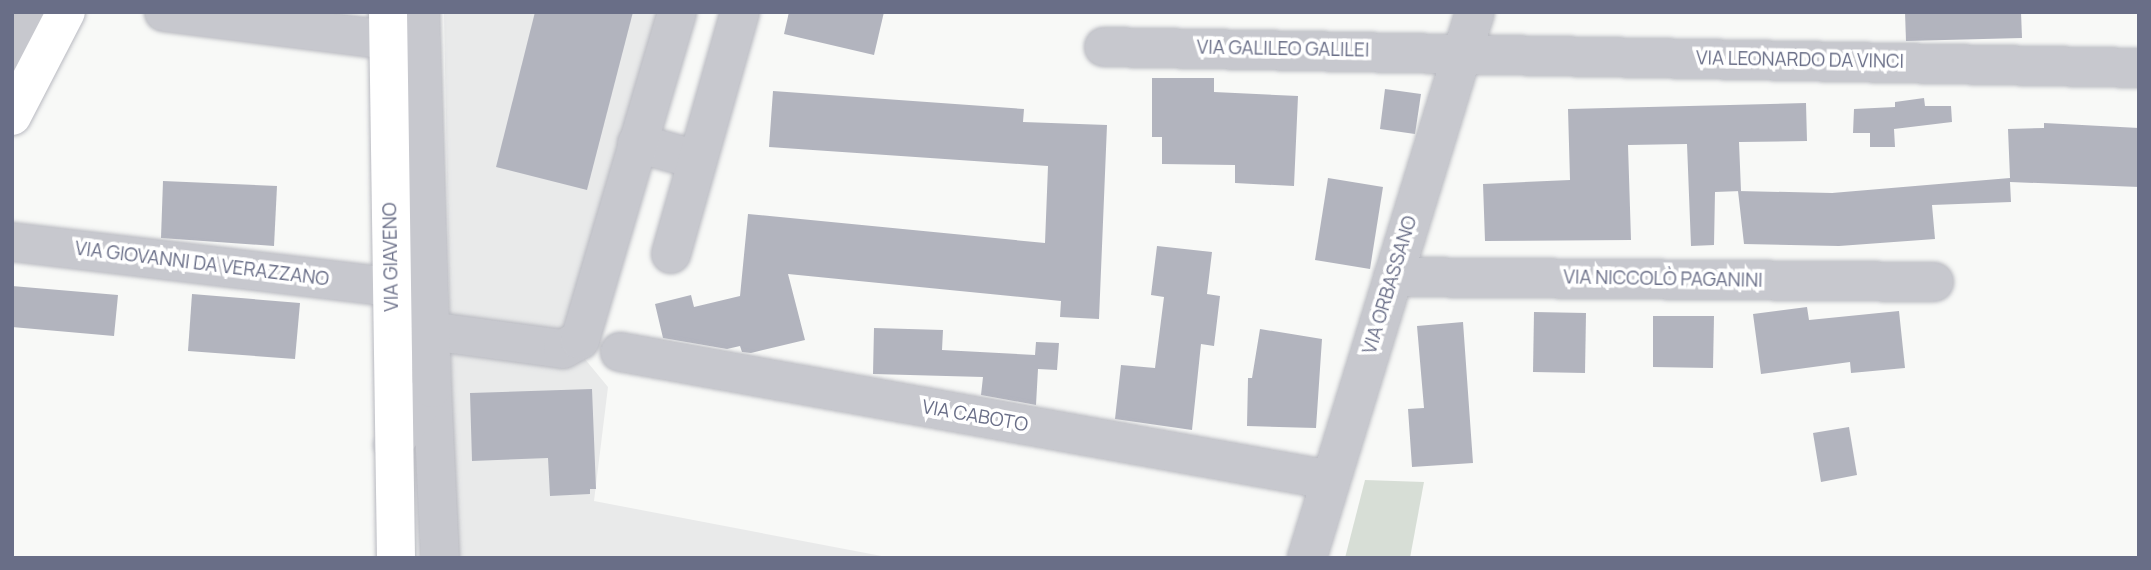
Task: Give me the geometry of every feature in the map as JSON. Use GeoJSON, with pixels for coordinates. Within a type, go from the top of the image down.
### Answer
{"type":"FeatureCollection","features":[{"type":"Feature","properties":{"kind":"main road"},"geometry":{"type":"LineString","coordinates":[[12,116],[66,12]]}},
{"type":"Feature","properties":{"kind":"main road","name":"VIA GIAVENO"},"geometry":{"type":"LineString","coordinates":[[388,26],[396,558]]}},
{"type":"Feature","properties":{"kind":"street"},"geometry":{"type":"LineString","coordinates":[[12,53],[25,12]]}},
{"type":"Feature","properties":{"kind":"street"},"geometry":{"type":"LineString","coordinates":[[164,12],[388,26]]}},
{"type":"Feature","properties":{"kind":"street"},"geometry":{"type":"LineString","coordinates":[[420,12],[440,558]]}},
{"type":"Feature","properties":{"kind":"street","name":"VIA ORBASSANO"},"geometry":{"type":"LineString","coordinates":[[1307,558],[1475,12]]}},
{"type":"Feature","properties":{"kind":"street"},"geometry":{"type":"LineString","coordinates":[[430,331],[575,347],[585,330],[675,17],[737,25],[671,254]]}},
{"type":"Feature","properties":{"kind":"street","name":"VIA GALILEO GALILEI"},"geometry":{"type":"LineString","coordinates":[[1104,47],[1461,51]]}},
{"type":"Feature","properties":{"kind":"street","name":"VIA LEONARDO DA VINCI"},"geometry":{"type":"LineString","coordinates":[[1461,51],[2139,68]]}},
{"type":"Feature","properties":{"kind":"street"},"geometry":{"type":"LineString","coordinates":[[637,143],[698,160]]}},
{"type":"Feature","properties":{"kind":"street","name":"VIA GIOVANNI DA VERAZZANO"},"geometry":{"type":"LineString","coordinates":[[12,242],[391,287]]}},
{"type":"Feature","properties":{"kind":"street","name":"VIA NICCOLÒ PAGANINI"},"geometry":{"type":"LineString","coordinates":[[1393,277],[1934,282]]}},
{"type":"Feature","properties":{"kind":"street","name":"VIA CABOTO"},"geometry":{"type":"LineString","coordinates":[[620,352],[1330,480]]}},
{"type":"Feature","properties":{"kind":"street"},"geometry":{"type":"LineString","coordinates":[[393,445],[432,388]]}},
{"type":"Feature","properties":{"kind":"street","name":"VIA GIAVENO"},"geometry":{"type":"LineString","coordinates":[[394,502],[426,558]]}},
{"type":"Feature","properties":{"kind":"shaded area"},"geometry":{"type":"Polygon","coordinates":[[[444,12],[676,12],[575,347],[608,387],[594,501],[892,558],[454,558],[444,12]]]}},
{"type":"Feature","properties":{"kind":"shaded area"},"geometry":{"type":"Polygon","coordinates":[[[1365,480],[1424,482],[1410,558],[1345,558],[1365,480]]]}},
{"type":"Feature","properties":{"kind":"building"},"geometry":{"type":"Polygon","coordinates":[[[535,12],[633,12],[587,190],[496,167],[535,12]]]}},
{"type":"Feature","properties":{"kind":"building"},"geometry":{"type":"Polygon","coordinates":[[[789,12],[884,12],[874,55],[784,34],[789,12]]]}},
{"type":"Feature","properties":{"kind":"building"},"geometry":{"type":"Polygon","coordinates":[[[1905,12],[2021,12],[2022,38],[1906,41],[1905,12]]]}},
{"type":"Feature","properties":{"kind":"building"},"geometry":{"type":"Polygon","coordinates":[[[1152,78],[1214,78],[1214,92],[1298,96],[1294,186],[1235,183],[1235,165],[1162,164],[1162,137],[1152,137],[1152,78]]]}},
{"type":"Feature","properties":{"kind":"building"},"geometry":{"type":"Polygon","coordinates":[[[1385,89],[1421,94],[1415,134],[1380,129],[1385,89]]]}},
{"type":"Feature","properties":{"kind":"building"},"geometry":{"type":"Polygon","coordinates":[[[773,91],[1024,109],[1023,122],[1107,125],[1099,319],[1060,317],[1061,301],[788,274],[805,340],[751,353],[742,352],[740,346],[727,349],[663,338],[655,304],[691,295],[694,307],[740,296],[748,214],[1045,243],[1048,166],[769,147],[773,91]]]}},
{"type":"Feature","properties":{"kind":"building"},"geometry":{"type":"Polygon","coordinates":[[[1924,98],[1925,106],[1951,106],[1952,122],[1894,129],[1895,147],[1870,147],[1870,133],[1853,133],[1854,109],[1895,107],[1895,102],[1924,98]]]}},
{"type":"Feature","properties":{"kind":"building"},"geometry":{"type":"Polygon","coordinates":[[[1806,103],[1807,141],[1739,142],[1741,191],[1715,192],[1714,245],[1691,246],[1687,144],[1628,145],[1631,240],[1485,241],[1483,184],[1570,180],[1568,109],[1806,103]]]}},
{"type":"Feature","properties":{"kind":"building"},"geometry":{"type":"Polygon","coordinates":[[[2044,123],[2139,128],[2139,187],[2010,182],[2011,202],[1932,205],[1935,239],[1839,246],[1744,244],[1738,191],[1832,193],[2010,178],[2008,129],[2044,128],[2044,123]]]}},
{"type":"Feature","properties":{"kind":"building"},"geometry":{"type":"Polygon","coordinates":[[[1328,178],[1383,187],[1370,269],[1315,260],[1328,178]]]}},
{"type":"Feature","properties":{"kind":"building"},"geometry":{"type":"Polygon","coordinates":[[[163,181],[277,186],[274,246],[161,238],[163,181]]]}},
{"type":"Feature","properties":{"kind":"building"},"geometry":{"type":"Polygon","coordinates":[[[1157,246],[1212,252],[1207,294],[1220,296],[1214,346],[1201,344],[1192,430],[1115,419],[1121,365],[1155,368],[1164,297],[1151,295],[1157,246]]]}},
{"type":"Feature","properties":{"kind":"building"},"geometry":{"type":"Polygon","coordinates":[[[12,286],[118,295],[114,336],[12,327],[12,286]]]}},
{"type":"Feature","properties":{"kind":"building"},"geometry":{"type":"Polygon","coordinates":[[[192,294],[300,303],[295,359],[188,351],[192,294]]]}},
{"type":"Feature","properties":{"kind":"building"},"geometry":{"type":"Polygon","coordinates":[[[1807,307],[1809,320],[1899,311],[1905,368],[1851,373],[1850,362],[1761,374],[1753,314],[1807,307]]]}},
{"type":"Feature","properties":{"kind":"building"},"geometry":{"type":"Polygon","coordinates":[[[1534,312],[1586,313],[1585,373],[1533,372],[1534,312]]]}},
{"type":"Feature","properties":{"kind":"building"},"geometry":{"type":"Polygon","coordinates":[[[1653,316],[1714,316],[1713,368],[1653,367],[1653,316]]]}},
{"type":"Feature","properties":{"kind":"building"},"geometry":{"type":"Polygon","coordinates":[[[1463,322],[1473,463],[1412,467],[1408,409],[1424,408],[1417,326],[1463,322]]]}},
{"type":"Feature","properties":{"kind":"building"},"geometry":{"type":"Polygon","coordinates":[[[874,328],[943,330],[942,350],[1035,355],[1036,342],[1059,343],[1057,370],[1038,369],[1036,405],[981,395],[983,377],[873,374],[874,328]]]}},
{"type":"Feature","properties":{"kind":"building"},"geometry":{"type":"Polygon","coordinates":[[[1260,329],[1322,339],[1316,428],[1247,426],[1248,378],[1252,378],[1260,329]]]}},
{"type":"Feature","properties":{"kind":"building"},"geometry":{"type":"Polygon","coordinates":[[[592,389],[596,489],[590,489],[590,494],[550,496],[548,458],[472,461],[470,393],[592,389]]]}},
{"type":"Feature","properties":{"kind":"building"},"geometry":{"type":"Polygon","coordinates":[[[1849,427],[1857,475],[1821,482],[1813,433],[1849,427]]]}}]}
